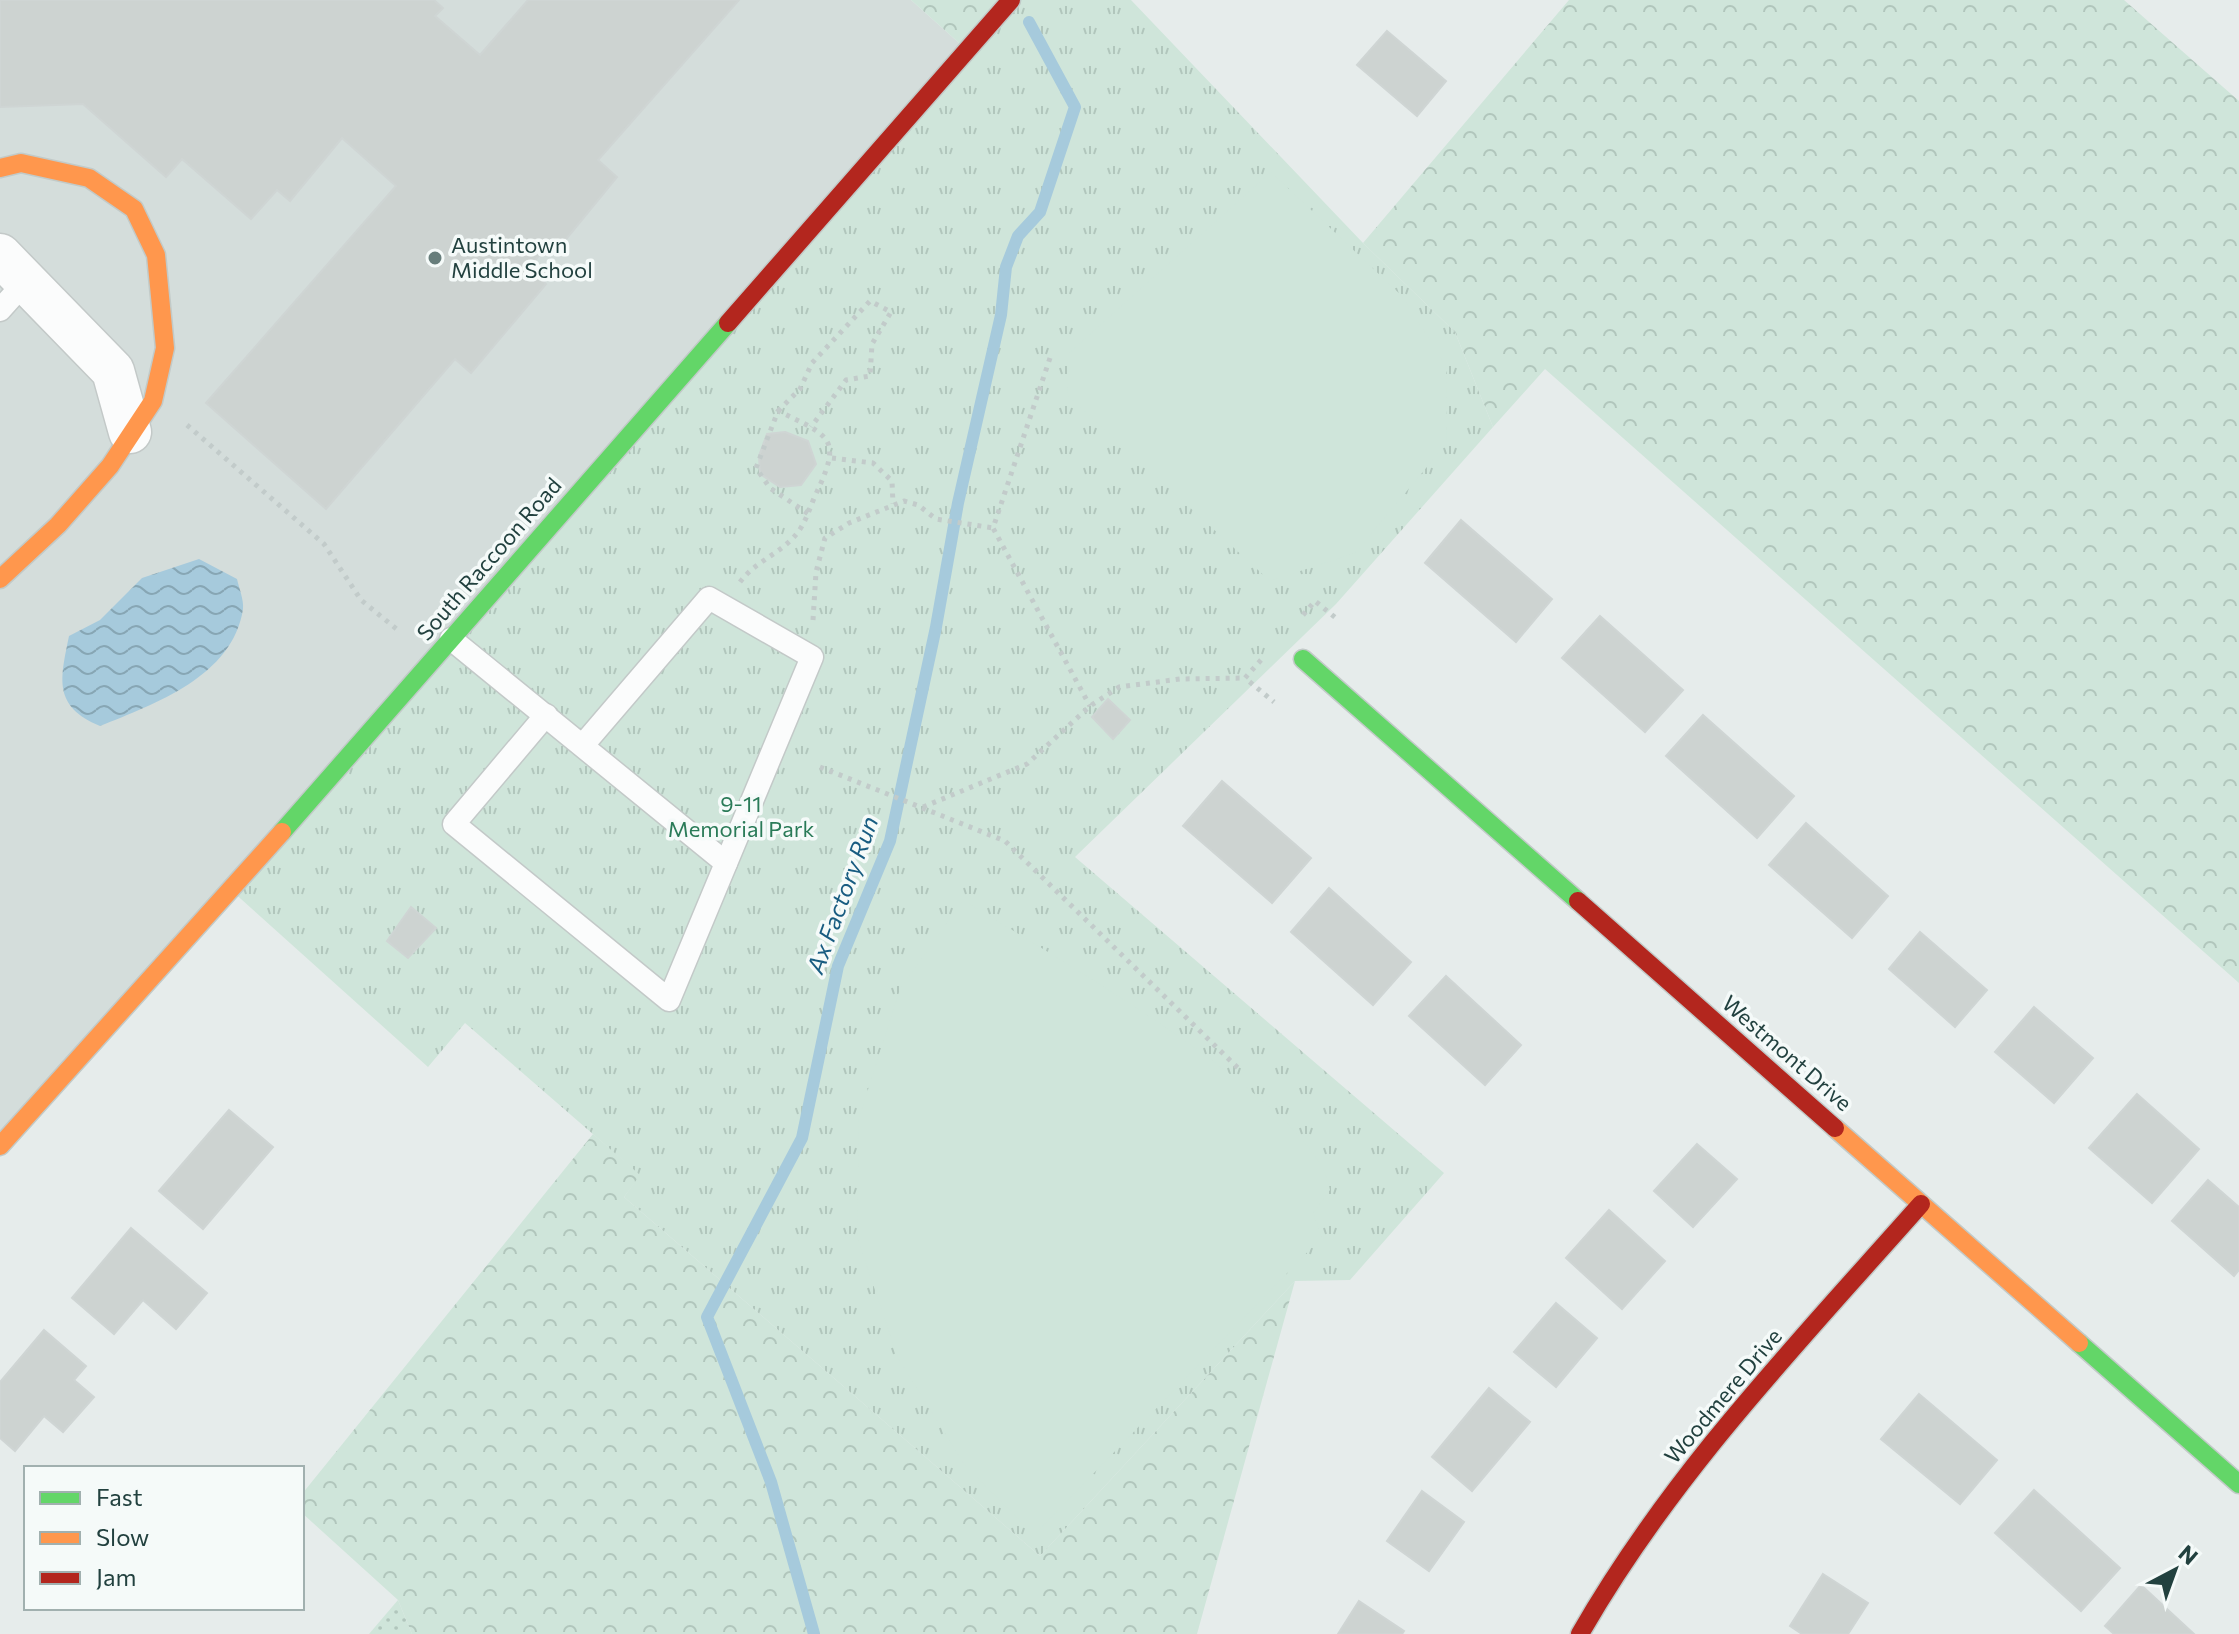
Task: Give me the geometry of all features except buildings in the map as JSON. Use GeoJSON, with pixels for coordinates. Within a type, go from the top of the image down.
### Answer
{"type":"FeatureCollection","features":[{"type":"Feature","properties":{"kind":"street","name":"South Raccoon Road"},"geometry":{"type":"LineString","coordinates":[[6,1128],[451,639],[1011,0]]}},
{"type":"Feature","properties":{"kind":"street"},"geometry":{"type":"LineString","coordinates":[[0,168],[21,163],[89,178],[134,209],[156,255],[165,348],[153,401],[110,466],[58,525],[0,579]]}},
{"type":"Feature","properties":{"kind":"street"},"geometry":{"type":"LineString","coordinates":[[9,282],[113,371],[130,432]]}},
{"type":"Feature","properties":{"kind":"street","name":"Westmont Drive"},"geometry":{"type":"LineString","coordinates":[[1303,659],[2239,1484]]}},
{"type":"Feature","properties":{"kind":"street","name":"Woodmere Drive"},"geometry":{"type":"LineString","coordinates":[[1580,1634],[1652,1519],[1746,1404],[1921,1204]]}},
{"type":"Feature","properties":{"kind":"lane"},"geometry":{"type":"LineString","coordinates":[[546,715],[454,824],[669,1000],[812,657],[709,598],[583,745]]}},
{"type":"Feature","properties":{"kind":"lane"},"geometry":{"type":"LineString","coordinates":[[451,639],[726,863]]}},
{"type":"Feature","properties":{"kind":"path"},"geometry":{"type":"LineString","coordinates":[[810,515],[770,488],[756,468],[778,411],[800,389],[812,363],[870,301],[891,312],[872,344],[870,376],[846,380],[811,427]]}},
{"type":"Feature","properties":{"kind":"path"},"geometry":{"type":"LineString","coordinates":[[1050,358],[993,528],[1090,706]]}},
{"type":"Feature","properties":{"kind":"path"},"geometry":{"type":"LineString","coordinates":[[735,590],[751,567],[778,551],[810,515],[832,458],[826,440],[811,427],[778,411]]}},
{"type":"Feature","properties":{"kind":"path"},"geometry":{"type":"LineString","coordinates":[[182,420],[324,544],[361,600],[409,640]]}},
{"type":"Feature","properties":{"kind":"path"},"geometry":{"type":"LineString","coordinates":[[832,458],[873,463],[892,481],[893,504]]}},
{"type":"Feature","properties":{"kind":"path"},"geometry":{"type":"LineString","coordinates":[[811,632],[816,572],[825,538],[904,501],[918,505],[936,519],[993,528]]}},
{"type":"Feature","properties":{"kind":"path"},"geometry":{"type":"LineString","coordinates":[[922,808],[1027,764],[1090,706],[1119,687],[1180,679],[1245,678]]}},
{"type":"Feature","properties":{"kind":"path"},"geometry":{"type":"LineString","coordinates":[[820,767],[1005,841],[1241,1071]]}},
{"type":"Feature","properties":{"kind":"shaded area"},"geometry":{"type":"Polygon","coordinates":[[[0,0],[911,0],[967,50],[0,1146],[0,0]]]}},
{"type":"Feature","properties":{"kind":"green space"},"geometry":{"type":"Polygon","coordinates":[[[911,0],[1011,0],[967,50],[911,0]]]}},
{"type":"Feature","properties":{"kind":"green space","name":"9-11 Memorial Park"},"geometry":{"type":"Polygon","coordinates":[[[1011,0],[1131,0],[1363,243],[1455,332],[1493,427],[1336,604],[1075,857],[1444,1173],[1350,1280],[1295,1281],[1040,1556],[624,1197],[640,1175],[465,1023],[428,1067],[231,890],[1011,0]]]}},
{"type":"Feature","properties":{"kind":"green space"},"geometry":{"type":"Polygon","coordinates":[[[1569,0],[2124,0],[2239,101],[2239,983],[1545,369],[1493,427],[1455,332],[1363,243],[1569,0]]]}},
{"type":"Feature","properties":{"kind":"green space"},"geometry":{"type":"Polygon","coordinates":[[[1271,172],[1402,296],[1446,366],[1447,443],[1355,553],[1270,581],[1067,395],[1068,354],[1271,172]]]}},
{"type":"Feature","properties":{"kind":"green space"},"geometry":{"type":"Polygon","coordinates":[[[963,900],[1111,991],[1229,1074],[1279,1115],[1314,1155],[1330,1190],[1313,1213],[1322,1237],[1034,1535],[964,1464],[898,1358],[857,1237],[859,1118],[900,989],[963,900]]]}},
{"type":"Feature","properties":{"kind":"green space"},"geometry":{"type":"Polygon","coordinates":[[[593,1134],[641,1175],[624,1197],[1040,1556],[1295,1281],[1197,1634],[412,1634],[398,1600],[304,1515],[304,1492],[593,1134]]]}},
{"type":"Feature","properties":{"kind":"green space"},"geometry":{"type":"Polygon","coordinates":[[[398,1600],[412,1634],[369,1634],[398,1600]]]}},
{"type":"Feature","properties":{"kind":"water"},"geometry":{"type":"Polygon","coordinates":[[[199,559],[237,579],[243,609],[236,632],[224,652],[208,670],[167,697],[100,726],[74,710],[67,700],[62,679],[69,636],[100,620],[142,578],[199,559]]]}},
{"type":"Feature","properties":{"kind":"waterway","name":"Ax Factory Run"},"geometry":{"type":"LineString","coordinates":[[814,1634],[771,1482],[707,1317],[802,1138],[838,966],[890,841],[936,627],[958,503],[1001,315],[1006,267],[1018,236],[1040,212],[1075,107],[1029,22]]}},
{"type":"Feature","properties":{"kind":"traffic: fast"},"geometry":{"type":"LineString","coordinates":[[282,832],[728,323]]}},
{"type":"Feature","properties":{"kind":"traffic: fast"},"geometry":{"type":"LineString","coordinates":[[1303,659],[1578,901]]}},
{"type":"Feature","properties":{"kind":"traffic: fast"},"geometry":{"type":"LineString","coordinates":[[2079,1343],[2239,1484]]}},
{"type":"Feature","properties":{"kind":"traffic: slow"},"geometry":{"type":"LineString","coordinates":[[0,168],[21,163],[89,178],[134,209],[156,255],[165,348],[153,401],[110,466],[58,525],[0,579]]}},
{"type":"Feature","properties":{"kind":"traffic: slow"},"geometry":{"type":"LineString","coordinates":[[0,1146],[282,832]]}},
{"type":"Feature","properties":{"kind":"traffic: slow"},"geometry":{"type":"LineString","coordinates":[[1835,1128],[2079,1343]]}},
{"type":"Feature","properties":{"kind":"traffic: jam"},"geometry":{"type":"LineString","coordinates":[[728,323],[1011,0]]}},
{"type":"Feature","properties":{"kind":"traffic: jam"},"geometry":{"type":"LineString","coordinates":[[1578,901],[1835,1128]]}},
{"type":"Feature","properties":{"kind":"traffic: jam"},"geometry":{"type":"LineString","coordinates":[[1580,1634],[1616,1575],[1696,1464],[1739,1410],[1921,1204]]}},
{"type":"Feature","properties":{"kind":"place","name":"Austintown Middle School"},"geometry":{"type":"Point","coordinates":[435,258]}}]}
